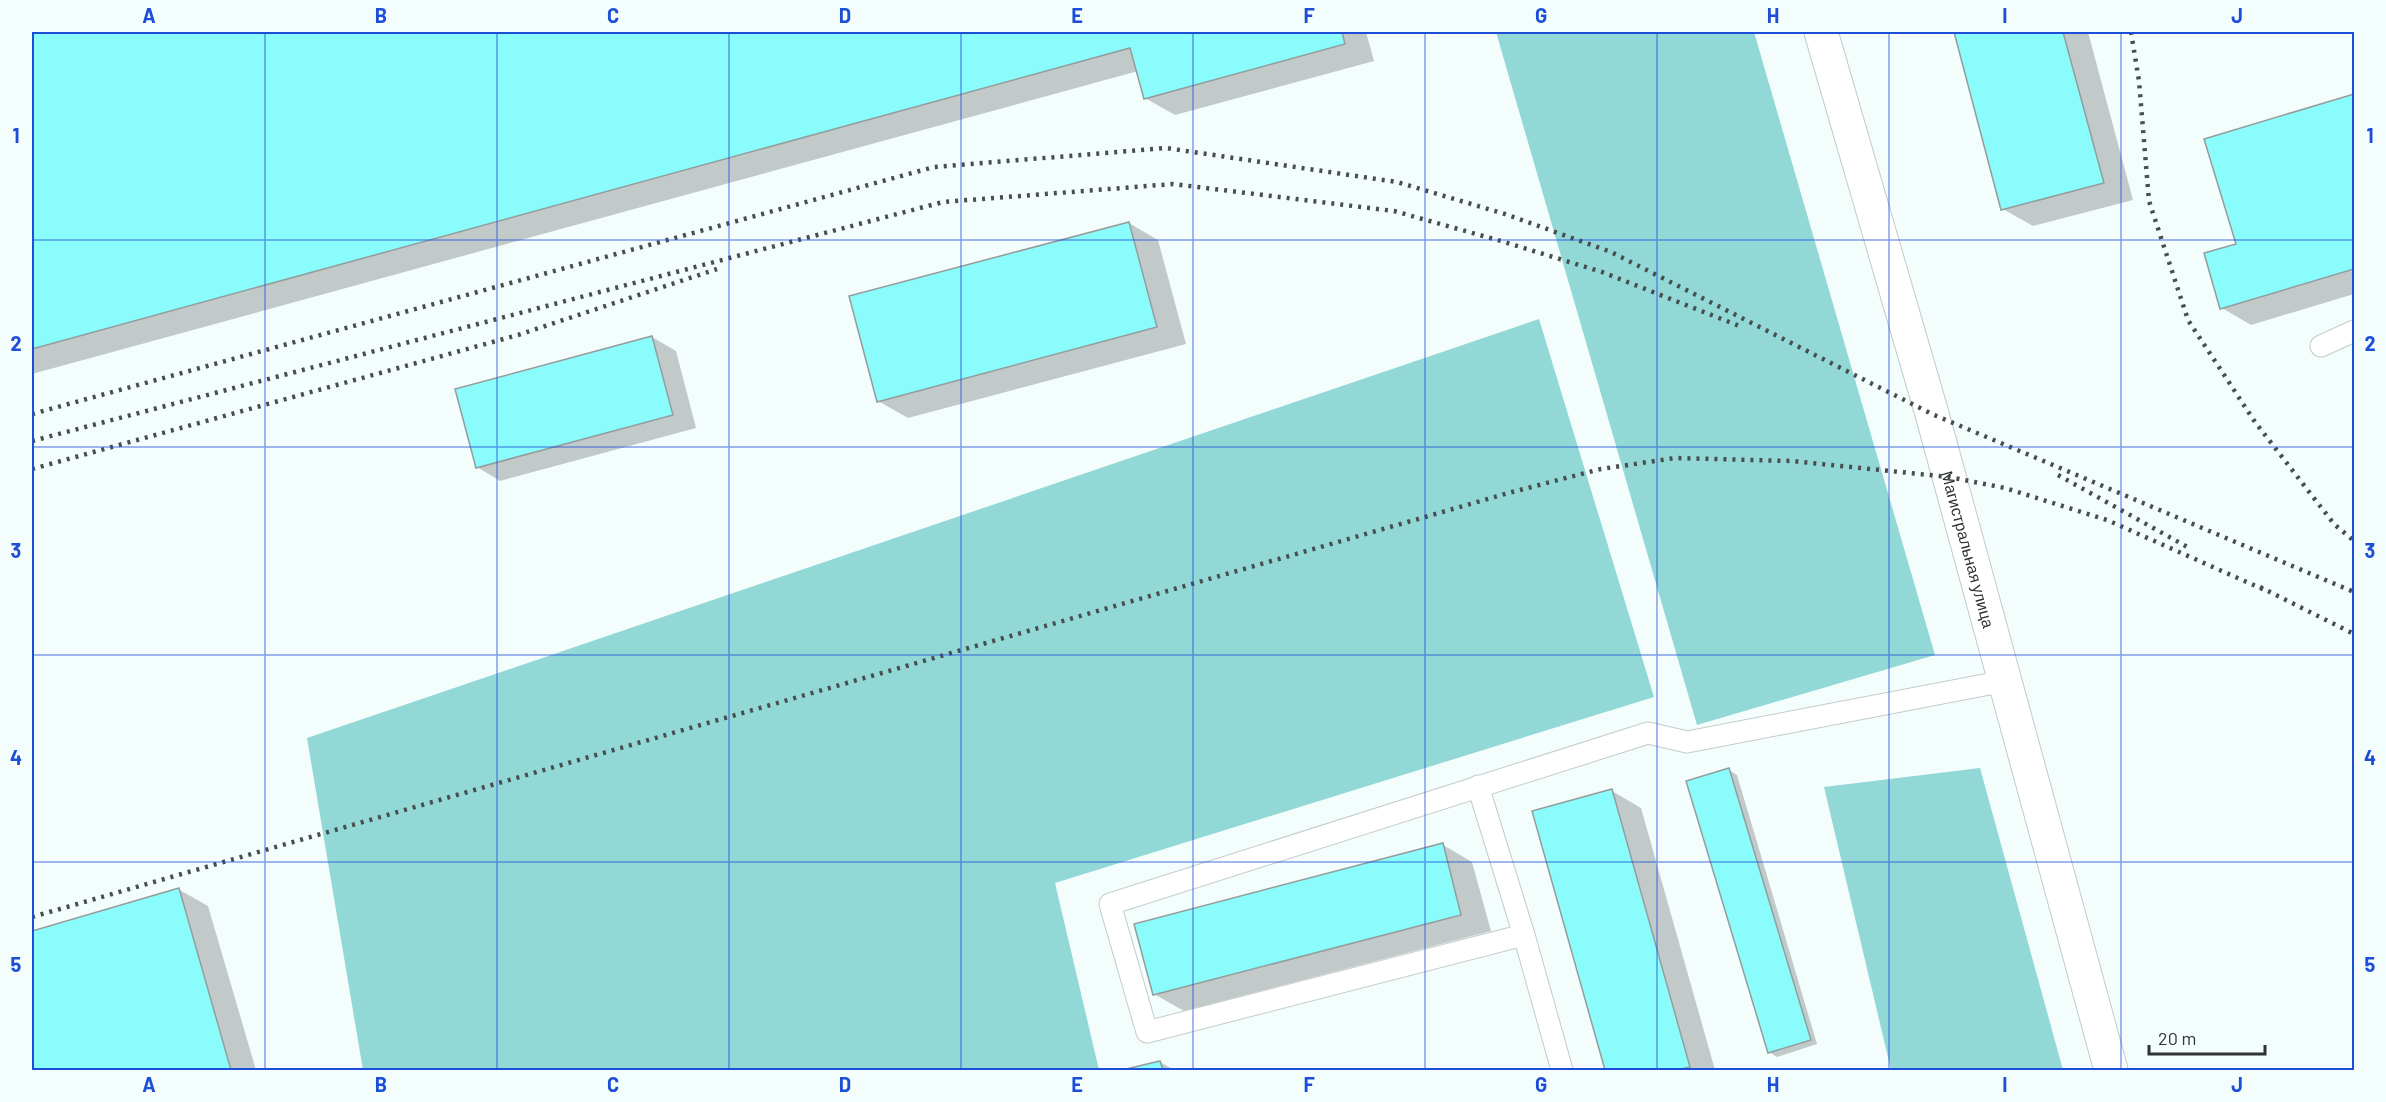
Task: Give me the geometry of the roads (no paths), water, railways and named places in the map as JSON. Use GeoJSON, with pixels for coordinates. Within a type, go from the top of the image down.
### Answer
{"type":"FeatureCollection","features":[{"type":"Feature","properties":{"kind":"main road","name":"Магистральная улица"},"geometry":{"type":"LineString","coordinates":[[1821,32],[1932,414],[2111,1071]]}},
{"type":"Feature","properties":{"kind":"lane"},"geometry":{"type":"LineString","coordinates":[[2321,346],[2355,331]]}},
{"type":"Feature","properties":{"kind":"lane"},"geometry":{"type":"LineString","coordinates":[[1524,935],[1147,1032],[1110,904],[1648,733],[1687,742],[2005,681]]}},
{"type":"Feature","properties":{"kind":"lane"},"geometry":{"type":"LineString","coordinates":[[1478,786],[1524,935],[1562,1071]]}},
{"type":"Feature","properties":{"kind":"railway"},"geometry":{"type":"LineString","coordinates":[[2131,32],[2139,81],[2149,201],[2188,320],[2255,422],[2334,524],[2354,541]]}},
{"type":"Feature","properties":{"kind":"railway"},"geometry":{"type":"LineString","coordinates":[[32,414],[934,167],[1166,148],[1397,182],[1505,214],[1611,252],[1932,414],[2354,592]]}},
{"type":"Feature","properties":{"kind":"railway"},"geometry":{"type":"LineString","coordinates":[[32,441],[943,202],[1173,184],[1394,211],[1602,272],[1742,327]]}},
{"type":"Feature","properties":{"kind":"railway"},"geometry":{"type":"LineString","coordinates":[[32,469],[518,335],[717,269]]}},
{"type":"Feature","properties":{"kind":"railway"},"geometry":{"type":"LineString","coordinates":[[32,917],[1512,492],[1601,469],[1675,458],[1792,461],[1949,477],[2005,488],[2107,520],[2267,591]]}},
{"type":"Feature","properties":{"kind":"railway"},"geometry":{"type":"LineString","coordinates":[[2058,475],[2191,549]]}},
{"type":"Feature","properties":{"kind":"railway"},"geometry":{"type":"LineString","coordinates":[[2260,587],[2354,634]]}}]}
